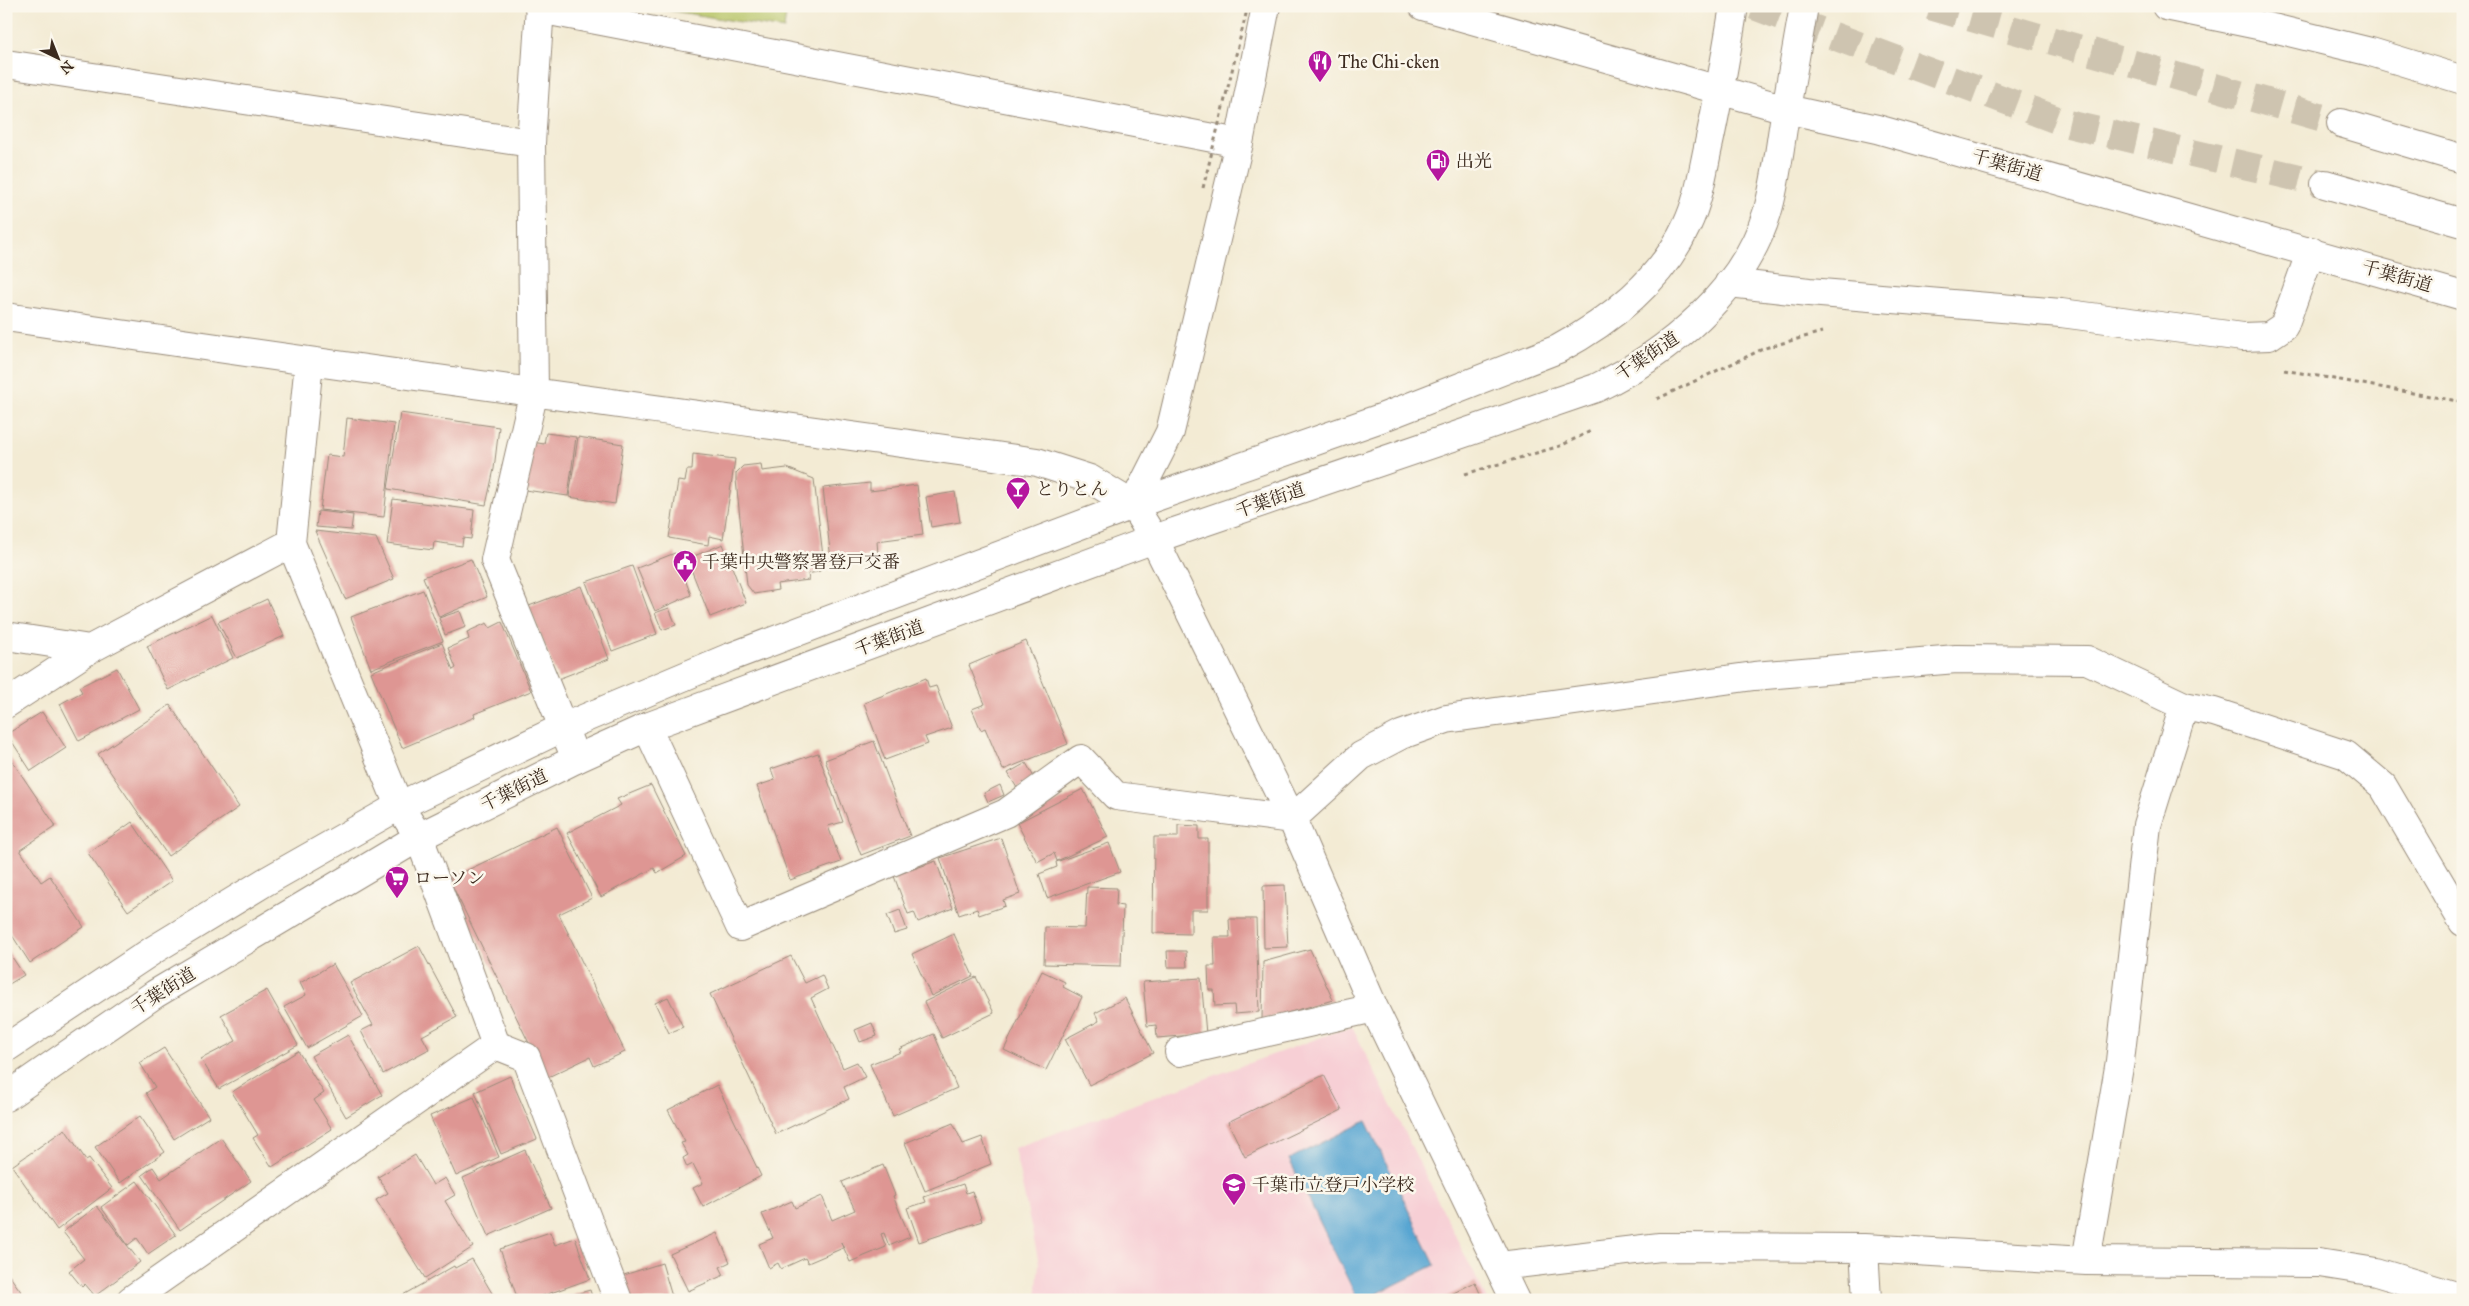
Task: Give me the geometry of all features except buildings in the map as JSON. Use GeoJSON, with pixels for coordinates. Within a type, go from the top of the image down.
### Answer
{"type":"FeatureCollection","features":[{"type":"Feature","properties":{"kind":"main road"},"geometry":{"type":"LineString","coordinates":[[1132,504],[1170,432],[1239,143],[1266,6]]}},
{"type":"Feature","properties":{"kind":"main road"},"geometry":{"type":"LineString","coordinates":[[1423,6],[1786,109],[1804,6]]}},
{"type":"Feature","properties":{"kind":"main road","name":"千葉街道"},"geometry":{"type":"LineString","coordinates":[[6,1048],[164,943],[265,882],[398,806],[564,727],[728,658],[1132,504],[1381,418],[1558,349],[1591,330],[1644,285],[1668,257],[1687,225],[1698,194],[1720,91],[1734,6]]}},
{"type":"Feature","properties":{"kind":"main road"},"geometry":{"type":"LineString","coordinates":[[2166,6],[2362,50],[2463,80]]}},
{"type":"Feature","properties":{"kind":"main road"},"geometry":{"type":"LineString","coordinates":[[576,759],[495,560],[534,391],[531,143],[540,8],[1239,143]]}},
{"type":"Feature","properties":{"kind":"main road"},"geometry":{"type":"LineString","coordinates":[[6,64],[531,143]]}},
{"type":"Feature","properties":{"kind":"main road","name":"千葉街道"},"geometry":{"type":"LineString","coordinates":[[6,1097],[155,994],[419,837],[576,759],[647,728],[1154,539],[1596,388],[1640,365],[1687,329],[1730,282],[1752,246],[1767,213],[1786,109],[1877,129],[2463,296]]}},
{"type":"Feature","properties":{"kind":"main road"},"geometry":{"type":"LineString","coordinates":[[2341,123],[2463,159]]}},
{"type":"Feature","properties":{"kind":"main road"},"geometry":{"type":"LineString","coordinates":[[2325,184],[2463,222]]}},
{"type":"Feature","properties":{"kind":"main road"},"geometry":{"type":"LineString","coordinates":[[1730,282],[1809,292],[2061,313],[2243,338],[2268,336],[2284,326],[2311,252]]}},
{"type":"Feature","properties":{"kind":"main road"},"geometry":{"type":"LineString","coordinates":[[6,317],[309,362],[534,391],[1037,462],[1090,480],[1132,504],[1154,539],[1292,819],[1374,1008],[1515,1300]]}},
{"type":"Feature","properties":{"kind":"main road"},"geometry":{"type":"LineString","coordinates":[[309,362],[291,543],[398,806],[419,837],[496,1045],[526,1057],[618,1300]]}},
{"type":"Feature","properties":{"kind":"main road"},"geometry":{"type":"LineString","coordinates":[[6,704],[90,649],[291,543]]}},
{"type":"Feature","properties":{"kind":"main road"},"geometry":{"type":"LineString","coordinates":[[6,636],[90,649]]}},
{"type":"Feature","properties":{"kind":"main road"},"geometry":{"type":"LineString","coordinates":[[647,728],[740,927],[1006,813],[1081,759],[1116,796],[1292,819],[1361,756],[1401,735],[1446,719],[1754,676],[1956,659],[2087,660],[2184,706],[2214,712],[2346,755],[2383,786],[2463,922]]}},
{"type":"Feature","properties":{"kind":"main road"},"geometry":{"type":"LineString","coordinates":[[2086,1261],[2120,1061],[2147,825],[2184,706]]}},
{"type":"Feature","properties":{"kind":"main road"},"geometry":{"type":"LineString","coordinates":[[1179,1052],[1374,1008]]}},
{"type":"Feature","properties":{"kind":"main road"},"geometry":{"type":"LineString","coordinates":[[131,1300],[163,1291],[496,1045]]}},
{"type":"Feature","properties":{"kind":"main road"},"geometry":{"type":"LineString","coordinates":[[1500,1266],[1660,1247],[1864,1248],[2086,1261],[2319,1263],[2376,1272],[2463,1298]]}},
{"type":"Feature","properties":{"kind":"main road"},"geometry":{"type":"LineString","coordinates":[[1864,1248],[1867,1300]]}},
{"type":"Feature","properties":{"kind":"path"},"geometry":{"type":"LineString","coordinates":[[1203,188],[1248,6]]}},
{"type":"Feature","properties":{"kind":"path"},"geometry":{"type":"LineString","coordinates":[[1654,401],[1765,348],[1830,331]]}},
{"type":"Feature","properties":{"kind":"path"},"geometry":{"type":"LineString","coordinates":[[2279,369],[2463,402]]}},
{"type":"Feature","properties":{"kind":"path"},"geometry":{"type":"LineString","coordinates":[[1464,475],[1560,446],[1594,430]]}},
{"type":"Feature","properties":{"kind":"shaded area","name":"千葉市立登戸小学校"},"geometry":{"type":"Polygon","coordinates":[[[1352,1026],[1487,1300],[1036,1300],[1039,1263],[1014,1148],[1352,1026]]]}},
{"type":"Feature","properties":{"kind":"green space"},"geometry":{"type":"Polygon","coordinates":[[[642,6],[787,6],[784,29],[642,6]]]}},
{"type":"Feature","properties":{"kind":"water"},"geometry":{"type":"Polygon","coordinates":[[[1366,1121],[1435,1265],[1364,1300],[1358,1300],[1289,1159],[1366,1121]]]}},
{"type":"Feature","properties":{"kind":"tunnel"},"geometry":{"type":"LineString","coordinates":[[1754,6],[2068,124],[2325,184]]}},
{"type":"Feature","properties":{"kind":"tunnel"},"geometry":{"type":"LineString","coordinates":[[1930,6],[2341,123]]}},
{"type":"Feature","properties":{"kind":"place","name":"The Chi-cken"},"geometry":{"type":"Point","coordinates":[1320,83]}},
{"type":"Feature","properties":{"kind":"place","name":"出光"},"geometry":{"type":"Point","coordinates":[1438,182]}},
{"type":"Feature","properties":{"kind":"place","name":"とりとん"},"geometry":{"type":"Point","coordinates":[1018,510]}},
{"type":"Feature","properties":{"kind":"place","name":"千葉中央警察署登戸交番"},"geometry":{"type":"Point","coordinates":[685,583]}},
{"type":"Feature","properties":{"kind":"place","name":"ローソン"},"geometry":{"type":"Point","coordinates":[397,899]}},
{"type":"Feature","properties":{"kind":"place","name":"千葉市立登戸小学校"},"geometry":{"type":"Point","coordinates":[1234,1206]}}]}
